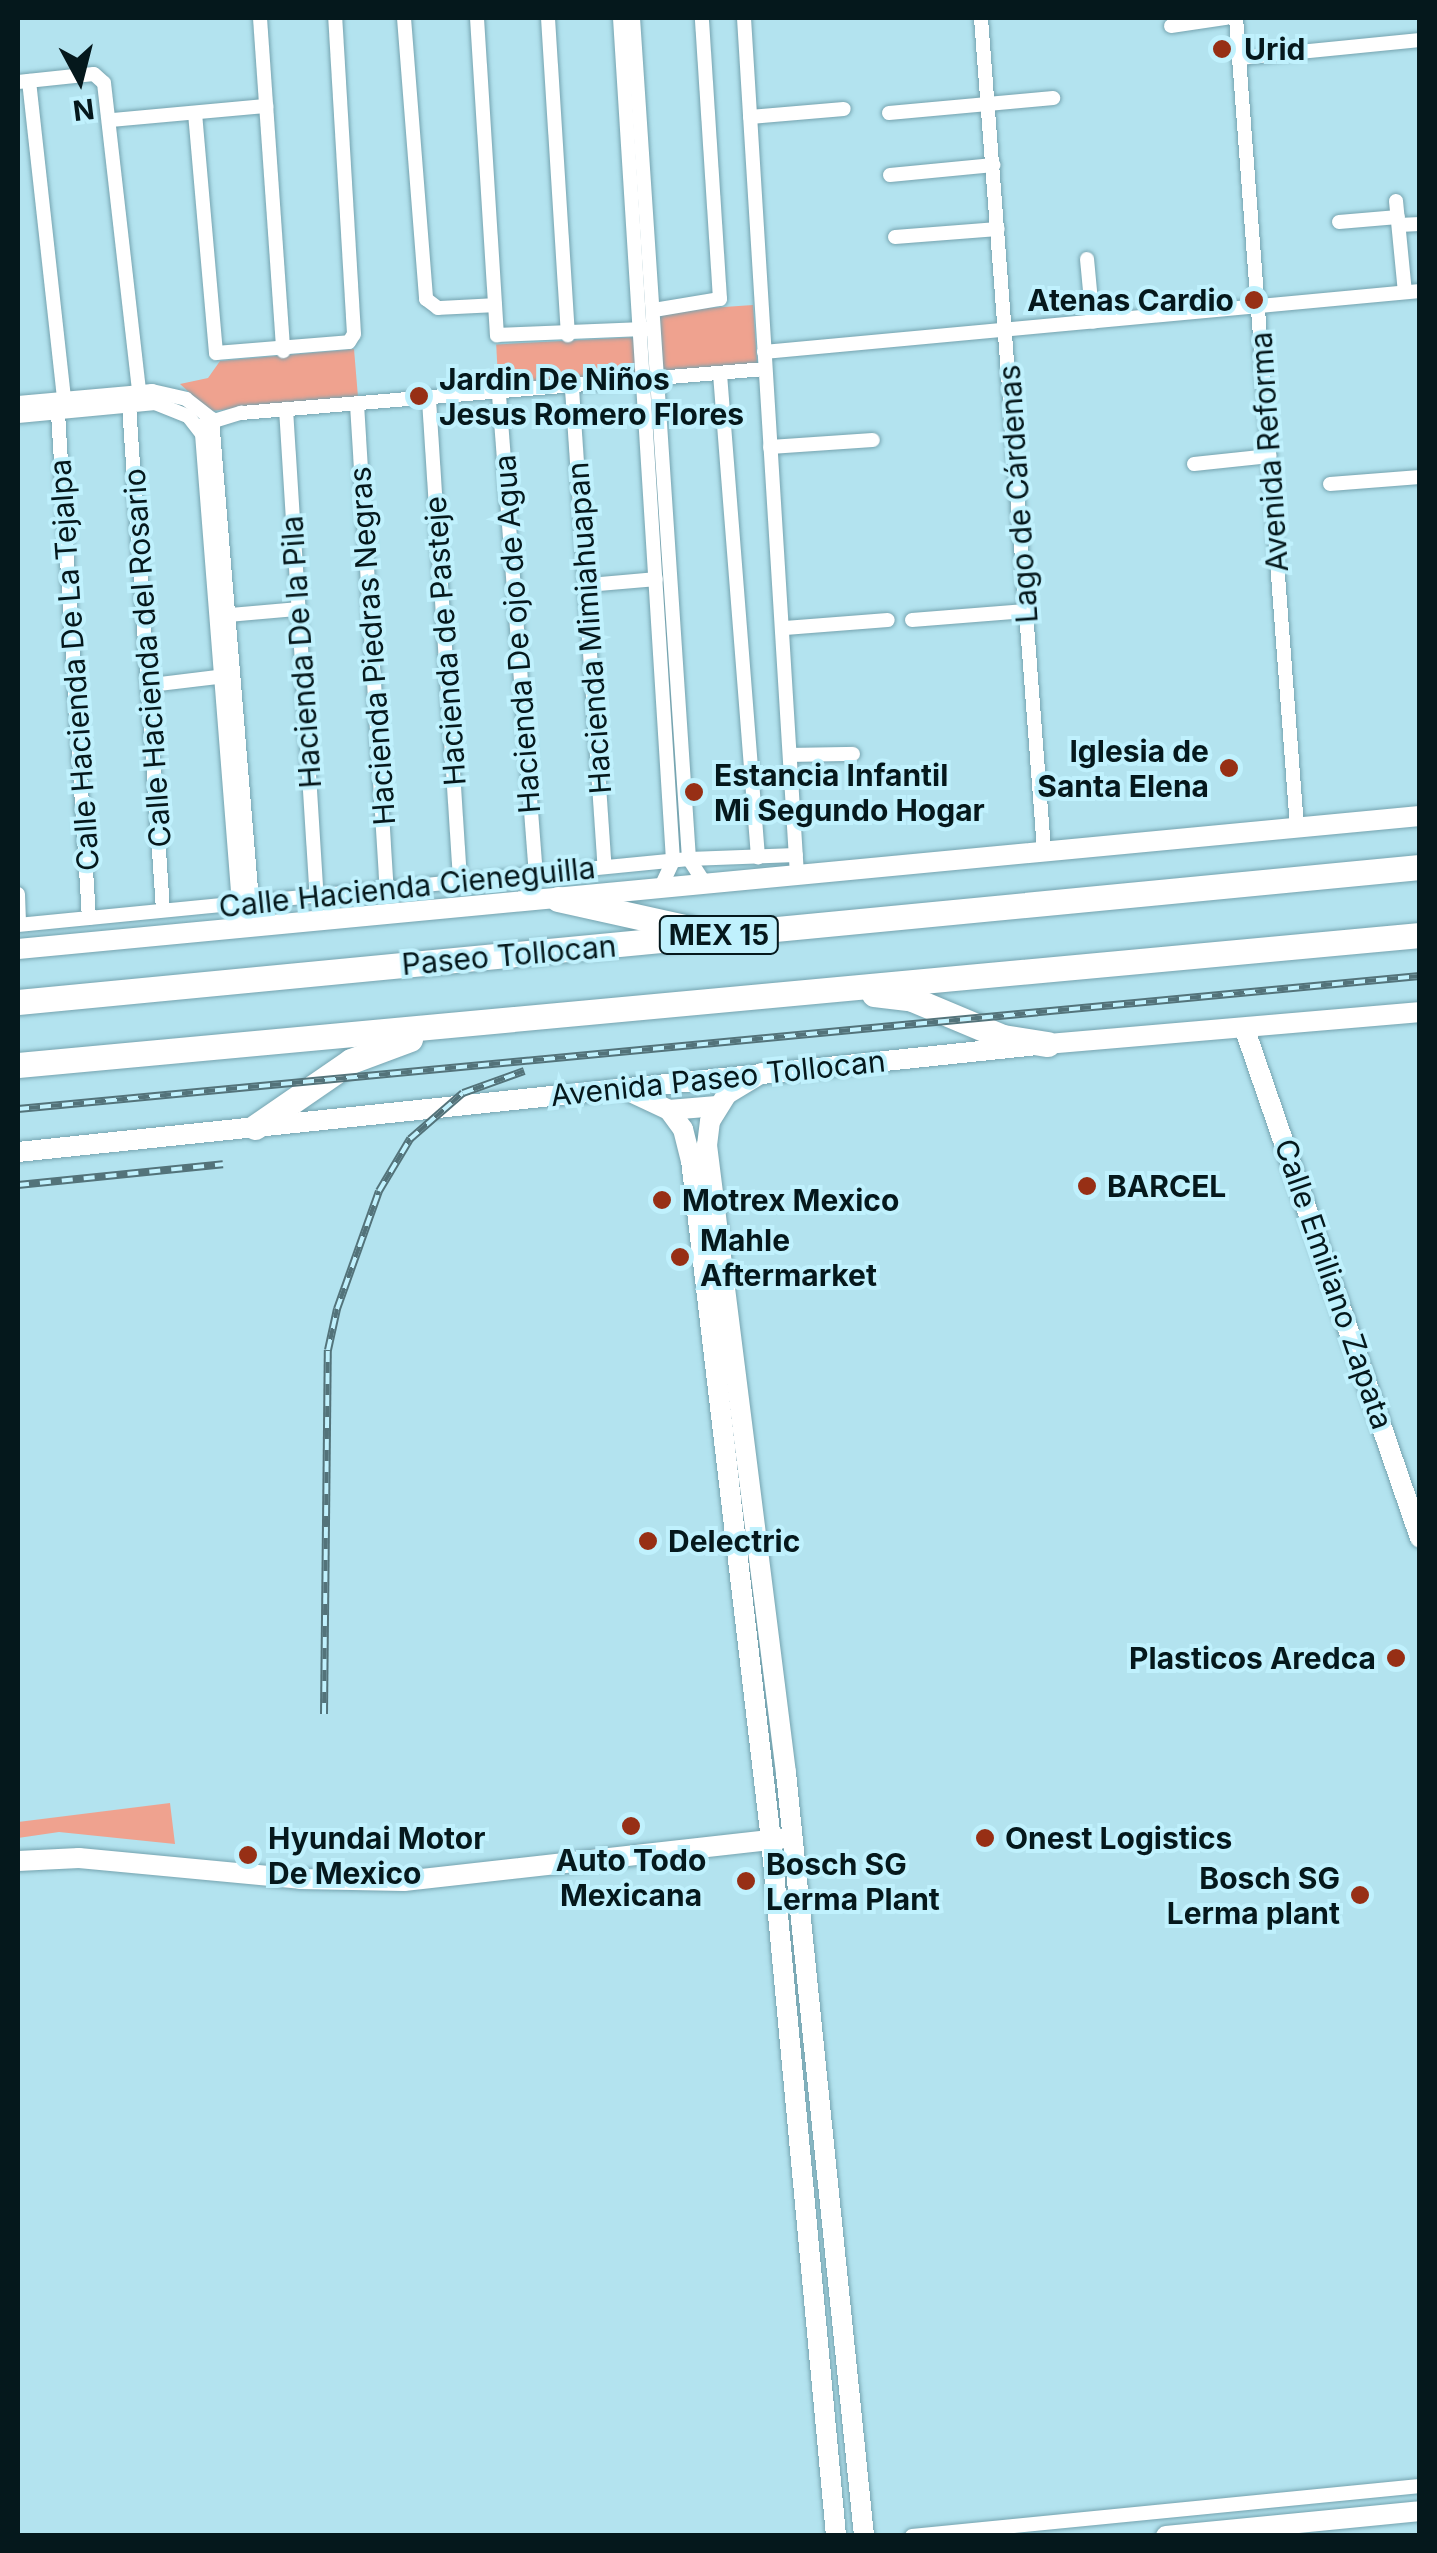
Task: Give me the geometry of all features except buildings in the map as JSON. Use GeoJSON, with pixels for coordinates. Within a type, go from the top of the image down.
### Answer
{"type":"FeatureCollection","features":[{"type":"Feature","properties":{"kind":"highway"},"geometry":{"type":"LineString","coordinates":[[1391,869],[1420,856]]}},
{"type":"Feature","properties":{"kind":"highway","name":"Paseo Tollocan"},"geometry":{"type":"LineString","coordinates":[[18,1002],[1420,866]]}},
{"type":"Feature","properties":{"kind":"highway"},"geometry":{"type":"LineString","coordinates":[[558,898],[733,933]]}},
{"type":"Feature","properties":{"kind":"highway","name":"Paseo Tollocan"},"geometry":{"type":"LineString","coordinates":[[18,1065],[1420,935]]}},
{"type":"Feature","properties":{"kind":"highway"},"geometry":{"type":"LineString","coordinates":[[840,987],[912,999],[1003,1037],[1047,1044]]}},
{"type":"Feature","properties":{"kind":"highway"},"geometry":{"type":"LineString","coordinates":[[255,1127],[351,1060],[452,1024]]}},
{"type":"Feature","properties":{"kind":"main road"},"geometry":{"type":"LineString","coordinates":[[18,949],[558,898],[704,882],[797,864],[1044,850],[1420,816]]}},
{"type":"Feature","properties":{"kind":"main road"},"geometry":{"type":"LineString","coordinates":[[1376,821],[1420,825]]}},
{"type":"Feature","properties":{"kind":"main road","name":"Avenida Paseo Tollocan"},"geometry":{"type":"LineString","coordinates":[[18,1152],[1047,1044],[1420,1012]]}},
{"type":"Feature","properties":{"kind":"main road","name":"Calle Emiliano Zapata"},"geometry":{"type":"LineString","coordinates":[[1245,1030],[1420,1538]]}},
{"type":"Feature","properties":{"kind":"main road"},"geometry":{"type":"LineString","coordinates":[[762,1073],[734,1086],[718,1106],[707,1145],[711,1246],[742,1522],[836,2536]]}},
{"type":"Feature","properties":{"kind":"main road"},"geometry":{"type":"LineString","coordinates":[[624,1089],[669,1110],[718,1106]]}},
{"type":"Feature","properties":{"kind":"main road"},"geometry":{"type":"LineString","coordinates":[[669,1110],[688,1144],[711,1246]]}},
{"type":"Feature","properties":{"kind":"main road"},"geometry":{"type":"LineString","coordinates":[[742,1522],[793,1839],[864,2536]]}},
{"type":"Feature","properties":{"kind":"main road"},"geometry":{"type":"LineString","coordinates":[[18,1862],[79,1858],[300,1880],[404,1881],[793,1839]]}},
{"type":"Feature","properties":{"kind":"main road"},"geometry":{"type":"LineString","coordinates":[[1166,2536],[1420,2511]]}},
{"type":"Feature","properties":{"kind":"street"},"geometry":{"type":"LineString","coordinates":[[260,18],[283,350]]}},
{"type":"Feature","properties":{"kind":"street"},"geometry":{"type":"LineString","coordinates":[[196,114],[214,351],[225,356],[349,342],[354,334],[335,18]]}},
{"type":"Feature","properties":{"kind":"street"},"geometry":{"type":"LineString","coordinates":[[404,18],[428,302],[438,308],[494,305]]}},
{"type":"Feature","properties":{"kind":"street"},"geometry":{"type":"LineString","coordinates":[[477,18],[496,332],[510,338],[648,329]]}},
{"type":"Feature","properties":{"kind":"street"},"geometry":{"type":"LineString","coordinates":[[548,18],[568,335]]}},
{"type":"Feature","properties":{"kind":"street"},"geometry":{"type":"LineString","coordinates":[[620,18],[648,329],[681,860],[662,886]]}},
{"type":"Feature","properties":{"kind":"street"},"geometry":{"type":"LineString","coordinates":[[633,18],[654,310],[648,329]]}},
{"type":"Feature","properties":{"kind":"street"},"geometry":{"type":"LineString","coordinates":[[654,310],[713,305],[721,296],[702,18]]}},
{"type":"Feature","properties":{"kind":"street"},"geometry":{"type":"LineString","coordinates":[[744,18],[770,447],[794,754],[797,864]]}},
{"type":"Feature","properties":{"kind":"street","name":"Lago de Cárdenas"},"geometry":{"type":"LineString","coordinates":[[981,18],[1044,850]]}},
{"type":"Feature","properties":{"kind":"street"},"geometry":{"type":"LineString","coordinates":[[1172,26],[1226,18]]}},
{"type":"Feature","properties":{"kind":"street","name":"Avenida Reforma"},"geometry":{"type":"LineString","coordinates":[[1236,18],[1297,827]]}},
{"type":"Feature","properties":{"kind":"street"},"geometry":{"type":"LineString","coordinates":[[1239,58],[1420,40]]}},
{"type":"Feature","properties":{"kind":"street"},"geometry":{"type":"LineString","coordinates":[[23,81],[94,74],[104,82],[112,120],[139,390]]}},
{"type":"Feature","properties":{"kind":"street","name":"Calle Hacienda De La Tejalpa"},"geometry":{"type":"LineString","coordinates":[[23,81],[61,405],[89,918]]}},
{"type":"Feature","properties":{"kind":"street"},"geometry":{"type":"LineString","coordinates":[[889,113],[1053,98]]}},
{"type":"Feature","properties":{"kind":"street"},"geometry":{"type":"LineString","coordinates":[[112,120],[266,106]]}},
{"type":"Feature","properties":{"kind":"street"},"geometry":{"type":"LineString","coordinates":[[750,118],[844,109]]}},
{"type":"Feature","properties":{"kind":"street"},"geometry":{"type":"LineString","coordinates":[[890,176],[994,165]]}},
{"type":"Feature","properties":{"kind":"street"},"geometry":{"type":"LineString","coordinates":[[764,352],[1412,292],[1398,214]]}},
{"type":"Feature","properties":{"kind":"street"},"geometry":{"type":"LineString","coordinates":[[1338,222],[1398,214],[1420,224]]}},
{"type":"Feature","properties":{"kind":"street"},"geometry":{"type":"LineString","coordinates":[[895,237],[998,229]]}},
{"type":"Feature","properties":{"kind":"street"},"geometry":{"type":"LineString","coordinates":[[1087,259],[1093,322]]}},
{"type":"Feature","properties":{"kind":"street"},"geometry":{"type":"LineString","coordinates":[[18,416],[28,406],[169,406],[205,423],[286,410],[651,382],[765,369]]}},
{"type":"Feature","properties":{"kind":"street"},"geometry":{"type":"LineString","coordinates":[[720,374],[758,858]]}},
{"type":"Feature","properties":{"kind":"street","name":"Hacienda Mimiahuapan"},"geometry":{"type":"LineString","coordinates":[[572,388],[606,867]]}},
{"type":"Feature","properties":{"kind":"street"},"geometry":{"type":"LineString","coordinates":[[61,405],[139,390],[176,394],[205,423],[218,558],[229,615],[232,760],[248,927]]}},
{"type":"Feature","properties":{"kind":"street","name":"Hacienda De ojo de Agua"},"geometry":{"type":"LineString","coordinates":[[498,395],[536,874]]}},
{"type":"Feature","properties":{"kind":"street","name":"Hacienda de Pasteje"},"geometry":{"type":"LineString","coordinates":[[430,400],[460,881]]}},
{"type":"Feature","properties":{"kind":"street","name":"Hacienda Piedras Negras"},"geometry":{"type":"LineString","coordinates":[[357,404],[387,888]]}},
{"type":"Feature","properties":{"kind":"street","name":"Calle Hacienda del Rosario"},"geometry":{"type":"LineString","coordinates":[[129,405],[151,685],[163,910]]}},
{"type":"Feature","properties":{"kind":"street","name":"Hacienda De la Pila"},"geometry":{"type":"LineString","coordinates":[[286,410],[316,896]]}},
{"type":"Feature","properties":{"kind":"street"},"geometry":{"type":"LineString","coordinates":[[770,447],[873,440]]}},
{"type":"Feature","properties":{"kind":"street"},"geometry":{"type":"LineString","coordinates":[[1194,464],[1270,456]]}},
{"type":"Feature","properties":{"kind":"street"},"geometry":{"type":"LineString","coordinates":[[1330,484],[1420,477]]}},
{"type":"Feature","properties":{"kind":"street"},"geometry":{"type":"LineString","coordinates":[[658,506],[656,580],[670,684]]}},
{"type":"Feature","properties":{"kind":"street"},"geometry":{"type":"LineString","coordinates":[[218,558],[217,677],[232,760]]}},
{"type":"Feature","properties":{"kind":"street"},"geometry":{"type":"LineString","coordinates":[[588,586],[656,580]]}},
{"type":"Feature","properties":{"kind":"street"},"geometry":{"type":"LineString","coordinates":[[229,615],[298,609]]}},
{"type":"Feature","properties":{"kind":"street"},"geometry":{"type":"LineString","coordinates":[[912,620],[1026,611]]}},
{"type":"Feature","properties":{"kind":"street"},"geometry":{"type":"LineString","coordinates":[[785,628],[888,620]]}},
{"type":"Feature","properties":{"kind":"street"},"geometry":{"type":"LineString","coordinates":[[151,685],[217,677]]}},
{"type":"Feature","properties":{"kind":"street"},"geometry":{"type":"LineString","coordinates":[[794,754],[853,754]]}},
{"type":"Feature","properties":{"kind":"street","name":"Calle Hacienda Cieneguilla"},"geometry":{"type":"LineString","coordinates":[[18,925],[681,860],[758,858],[797,864]]}},
{"type":"Feature","properties":{"kind":"street"},"geometry":{"type":"LineString","coordinates":[[681,860],[704,882]]}},
{"type":"Feature","properties":{"kind":"street"},"geometry":{"type":"LineString","coordinates":[[18,894],[18,925]]}},
{"type":"Feature","properties":{"kind":"street"},"geometry":{"type":"LineString","coordinates":[[912,2536],[1420,2486]]}},
{"type":"Feature","properties":{"kind":"shaded area"},"geometry":{"type":"Polygon","coordinates":[[[753,305],[757,366],[663,372],[659,312],[753,305]]]}},
{"type":"Feature","properties":{"kind":"shaded area"},"geometry":{"type":"Polygon","coordinates":[[[639,337],[641,380],[498,387],[496,344],[639,337]]]}},
{"type":"Feature","properties":{"kind":"shaded area"},"geometry":{"type":"Polygon","coordinates":[[[354,349],[358,397],[210,411],[180,384],[208,378],[220,361],[354,349]]]}},
{"type":"Feature","properties":{"kind":"shaded area"},"geometry":{"type":"Polygon","coordinates":[[[170,1803],[175,1844],[59,1832],[18,1838],[18,1822],[170,1803]]]}},
{"type":"Feature","properties":{"kind":"railway"},"geometry":{"type":"LineString","coordinates":[[18,1109],[1420,976]]}},
{"type":"Feature","properties":{"kind":"railway"},"geometry":{"type":"LineString","coordinates":[[324,1714],[328,1350],[337,1309],[379,1191],[410,1139],[463,1093],[524,1071]]}},
{"type":"Feature","properties":{"kind":"railway"},"geometry":{"type":"LineString","coordinates":[[18,1185],[223,1164]]}},
{"type":"Feature","properties":{"kind":"place","name":"Urid"},"geometry":{"type":"Point","coordinates":[1222,49]}},
{"type":"Feature","properties":{"kind":"place","name":"Atenas Cardio"},"geometry":{"type":"Point","coordinates":[1254,300]}},
{"type":"Feature","properties":{"kind":"place","name":"Jardin De Niños Jesus Romero Flores"},"geometry":{"type":"Point","coordinates":[419,396]}},
{"type":"Feature","properties":{"kind":"place","name":"Iglesia de Santa Elena"},"geometry":{"type":"Point","coordinates":[1229,768]}},
{"type":"Feature","properties":{"kind":"place","name":"Estancia Infantil Mi Segundo Hogar"},"geometry":{"type":"Point","coordinates":[694,792]}},
{"type":"Feature","properties":{"kind":"place","name":"BARCEL"},"geometry":{"type":"Point","coordinates":[1087,1186]}},
{"type":"Feature","properties":{"kind":"place","name":"Motrex Mexico"},"geometry":{"type":"Point","coordinates":[662,1200]}},
{"type":"Feature","properties":{"kind":"place","name":"Mahle Aftermarket"},"geometry":{"type":"Point","coordinates":[680,1257]}},
{"type":"Feature","properties":{"kind":"place","name":"Delectric"},"geometry":{"type":"Point","coordinates":[648,1541]}},
{"type":"Feature","properties":{"kind":"place","name":"Plasticos Aredca"},"geometry":{"type":"Point","coordinates":[1396,1658]}},
{"type":"Feature","properties":{"kind":"place","name":"Auto Todo Mexicana"},"geometry":{"type":"Point","coordinates":[631,1826]}},
{"type":"Feature","properties":{"kind":"place","name":"Onest Logistics"},"geometry":{"type":"Point","coordinates":[985,1838]}},
{"type":"Feature","properties":{"kind":"place","name":"Hyundai Motor De Mexico"},"geometry":{"type":"Point","coordinates":[248,1855]}},
{"type":"Feature","properties":{"kind":"place","name":"Bosch SG Lerma Plant"},"geometry":{"type":"Point","coordinates":[746,1881]}},
{"type":"Feature","properties":{"kind":"place","name":"Bosch SG Lerma plant"},"geometry":{"type":"Point","coordinates":[1360,1895]}}]}
